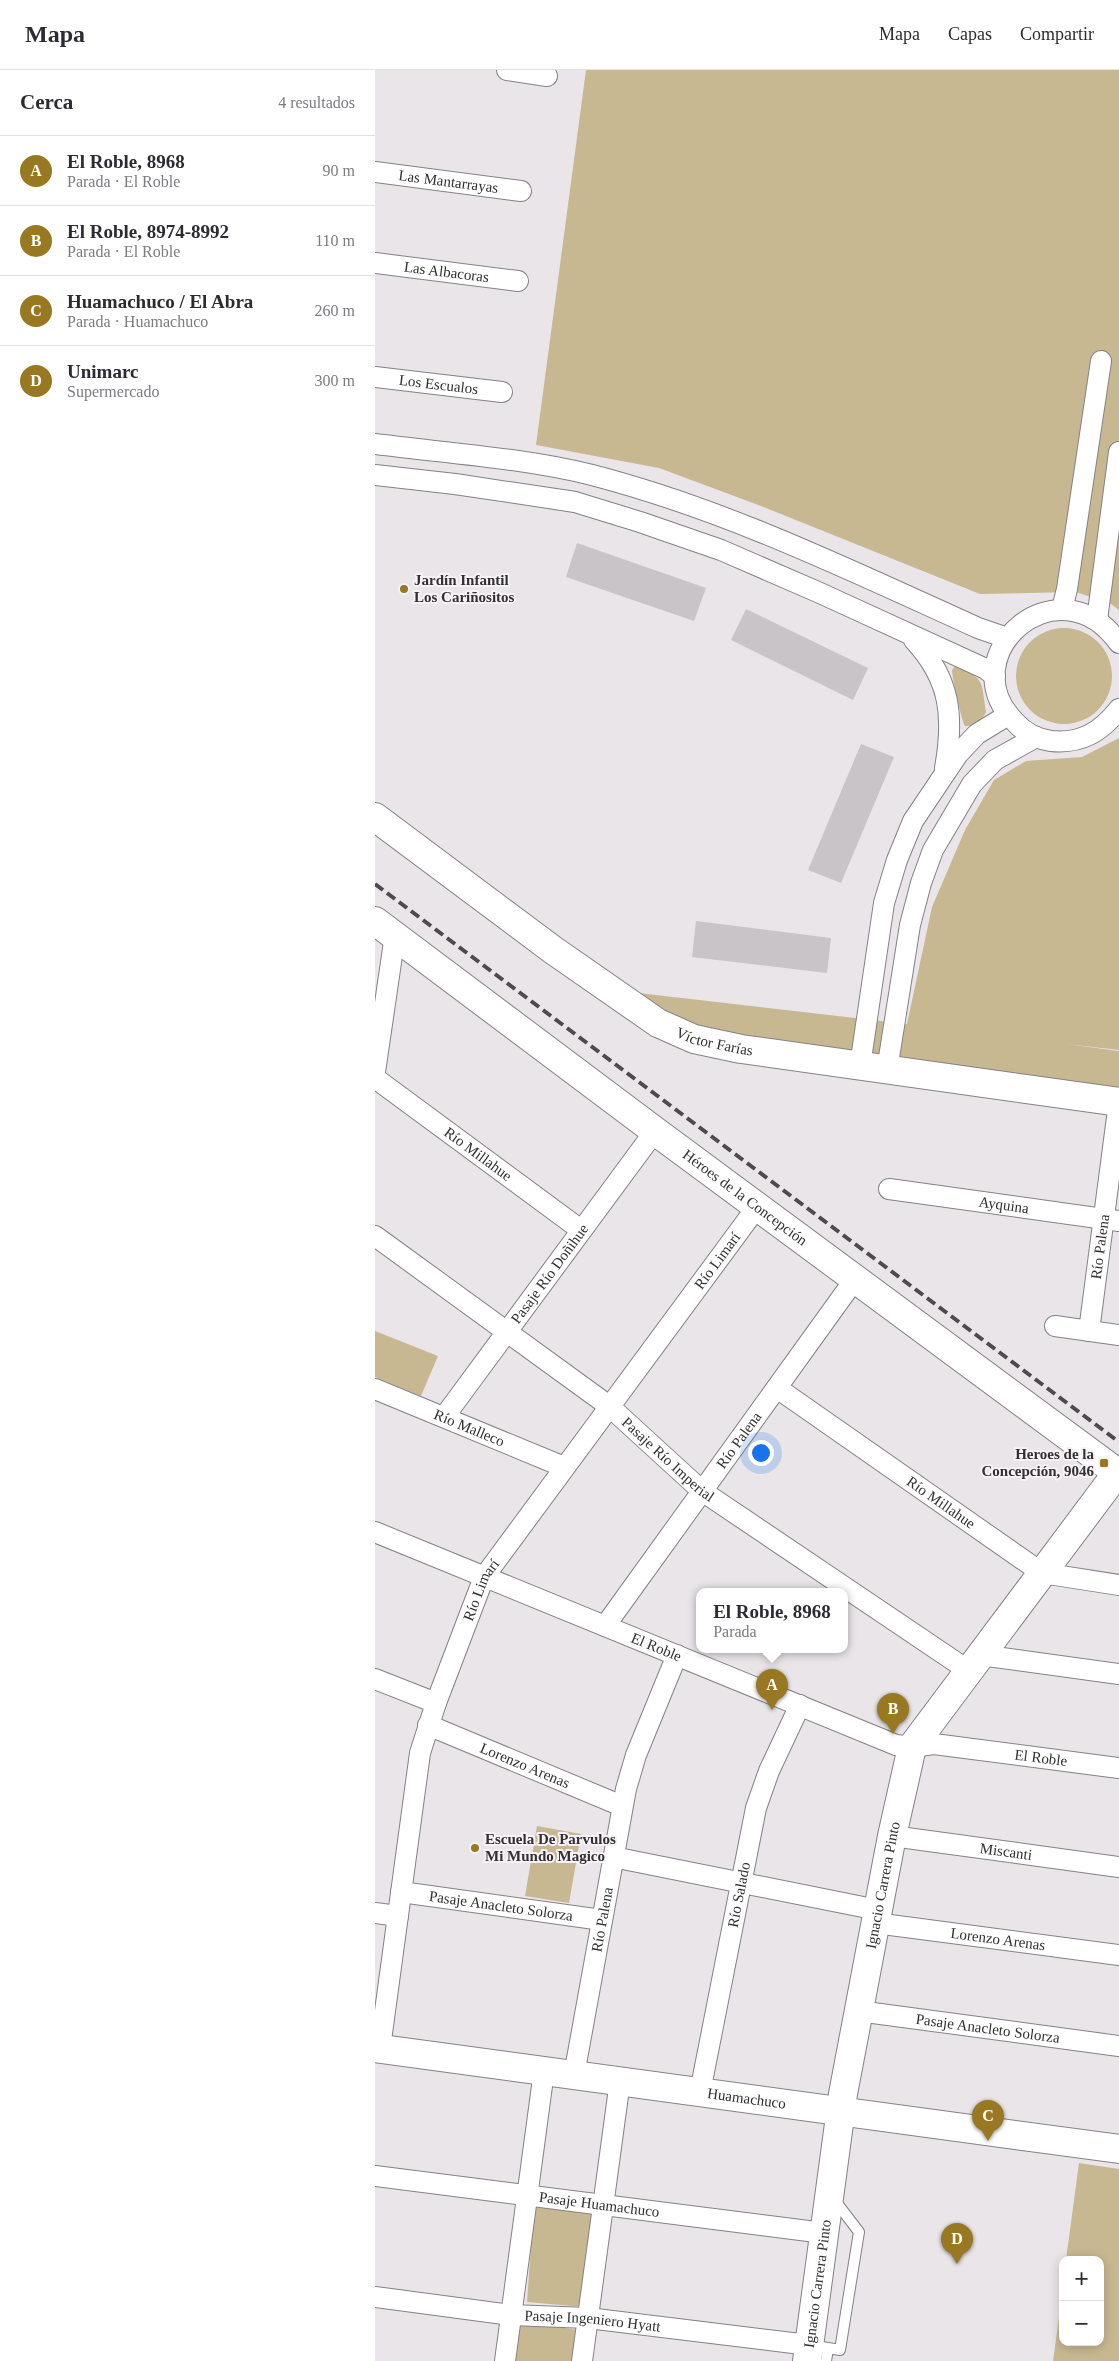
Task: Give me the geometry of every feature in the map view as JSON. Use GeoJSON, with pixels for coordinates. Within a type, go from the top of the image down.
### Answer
{"type":"FeatureCollection","features":[{"type":"Feature","properties":{"kind":"street"},"geometry":{"type":"LineString","coordinates":[[507,70],[547,76]]}},
{"type":"Feature","properties":{"kind":"street","name":"Las Mantarrayas"},"geometry":{"type":"LineString","coordinates":[[375,172],[521,191]]}},
{"type":"Feature","properties":{"kind":"street","name":"Las Albacoras"},"geometry":{"type":"LineString","coordinates":[[375,263],[518,281]]}},
{"type":"Feature","properties":{"kind":"street"},"geometry":{"type":"LineString","coordinates":[[1061,610],[1067,588],[1101,360]]}},
{"type":"Feature","properties":{"kind":"street","name":"Los Escualos"},"geometry":{"type":"LineString","coordinates":[[375,377],[502,392]]}},
{"type":"Feature","properties":{"kind":"street"},"geometry":{"type":"LineString","coordinates":[[375,444],[545,466],[590,475],[655,493],[715,513],[785,541],[978,628],[1007,638]]}},
{"type":"Feature","properties":{"kind":"street"},"geometry":{"type":"LineString","coordinates":[[1097,620],[1119,452]]}},
{"type":"Feature","properties":{"kind":"street"},"geometry":{"type":"LineString","coordinates":[[375,476],[507,491],[584,505],[721,550],[986,669],[995,676]]}},
{"type":"Feature","properties":{"kind":"street"},"geometry":{"type":"LineString","coordinates":[[1119,643],[1109,629],[1097,620],[1073,610],[1041,612],[1026,619],[1007,638],[997,659],[995,676],[997,693],[1007,715],[1023,731],[1043,740],[1065,743],[1087,737],[1106,725],[1119,709]]}},
{"type":"Feature","properties":{"kind":"street"},"geometry":{"type":"LineString","coordinates":[[909,635],[929,657],[943,684],[950,710],[949,742],[943,775]]}},
{"type":"Feature","properties":{"kind":"street"},"geometry":{"type":"LineString","coordinates":[[860,1066],[884,904],[897,860],[913,821],[958,754],[977,734],[1007,715]]}},
{"type":"Feature","properties":{"kind":"street"},"geometry":{"type":"LineString","coordinates":[[887,1070],[906,946],[921,883],[933,850],[972,784],[995,760],[1036,737]]}},
{"type":"Feature","properties":{"kind":"street","name":"Víctor Farías"},"geometry":{"type":"LineString","coordinates":[[375,817],[553,950],[657,1023],[694,1039],[741,1049],[1119,1102]]}},
{"type":"Feature","properties":{"kind":"street"},"geometry":{"type":"LineString","coordinates":[[375,1072],[385,928]]}},
{"type":"Feature","properties":{"kind":"street","name":"Héroes de la Concepción"},"geometry":{"type":"LineString","coordinates":[[385,928],[757,1207],[1118,1473]]}},
{"type":"Feature","properties":{"kind":"street"},"geometry":{"type":"LineString","coordinates":[[879,941],[906,946]]}},
{"type":"Feature","properties":{"kind":"street","name":"Río Millahue"},"geometry":{"type":"LineString","coordinates":[[375,1078],[581,1230]]}},
{"type":"Feature","properties":{"kind":"street","name":"Río Palena"},"geometry":{"type":"LineString","coordinates":[[1089,1331],[1111,1219],[1119,1102]]}},
{"type":"Feature","properties":{"kind":"street","name":"Pasaje Río Doñihue"},"geometry":{"type":"LineString","coordinates":[[444,1417],[655,1131]]}},
{"type":"Feature","properties":{"kind":"street","name":"Ayquina"},"geometry":{"type":"LineString","coordinates":[[889,1189],[1111,1219]]}},
{"type":"Feature","properties":{"kind":"street","name":"Río Limarí"},"geometry":{"type":"LineString","coordinates":[[377,2048],[398,1916],[420,1753],[436,1703],[484,1577],[757,1207]]}},
{"type":"Feature","properties":{"kind":"street","name":"Pasaje Río Imperial"},"geometry":{"type":"LineString","coordinates":[[375,1236],[609,1406],[702,1492],[975,1663],[1119,1674]]}},
{"type":"Feature","properties":{"kind":"street","name":"Río Palena"},"geometry":{"type":"LineString","coordinates":[[605,1626],[855,1279]]}},
{"type":"Feature","properties":{"kind":"street"},"geometry":{"type":"LineString","coordinates":[[1055,1326],[1119,1335]]}},
{"type":"Feature","properties":{"kind":"street","name":"Río Millahue"},"geometry":{"type":"LineString","coordinates":[[777,1388],[1042,1573],[1119,1584]]}},
{"type":"Feature","properties":{"kind":"street","name":"Río Malleco"},"geometry":{"type":"LineString","coordinates":[[375,1389],[564,1468]]}},
{"type":"Feature","properties":{"kind":"street","name":"Ignacio Carrera Pinto"},"geometry":{"type":"LineString","coordinates":[[818,2354],[824,2233],[840,2111],[892,1836],[912,1747],[1118,1473]]}},
{"type":"Feature","properties":{"kind":"street","name":"El Roble"},"geometry":{"type":"LineString","coordinates":[[375,1532],[896,1744],[912,1747],[933,1744],[1119,1768]]}},
{"type":"Feature","properties":{"kind":"street","name":"Río Palena"},"geometry":{"type":"LineString","coordinates":[[574,2075],[622,1806],[636,1755],[677,1655]]}},
{"type":"Feature","properties":{"kind":"street"},"geometry":{"type":"LineString","coordinates":[[375,1679],[436,1703]]}},
{"type":"Feature","properties":{"kind":"street","name":"Río Salado"},"geometry":{"type":"LineString","coordinates":[[700,2092],[741,1882],[762,1787],[800,1705]]}},
{"type":"Feature","properties":{"kind":"street","name":"Lorenzo Arenas"},"geometry":{"type":"LineString","coordinates":[[428,1725],[622,1806]]}},
{"type":"Feature","properties":{"kind":"street","name":"Miscanti"},"geometry":{"type":"LineString","coordinates":[[892,1836],[1119,1867]]}},
{"type":"Feature","properties":{"kind":"street","name":"Lorenzo Arenas"},"geometry":{"type":"LineString","coordinates":[[613,1857],[741,1882],[877,1916],[1119,1955]]}},
{"type":"Feature","properties":{"kind":"street","name":"Pasaje Anacleto Solorza"},"geometry":{"type":"LineString","coordinates":[[401,1892],[601,1920]]}},
{"type":"Feature","properties":{"kind":"street"},"geometry":{"type":"LineString","coordinates":[[375,1913],[398,1916]]}},
{"type":"Feature","properties":{"kind":"street","name":"Pasaje Anacleto Solorza"},"geometry":{"type":"LineString","coordinates":[[858,2011],[1119,2046]]}},
{"type":"Feature","properties":{"kind":"street","name":"Huamachuco"},"geometry":{"type":"LineString","coordinates":[[377,2048],[1119,2149]]}},
{"type":"Feature","properties":{"kind":"street"},"geometry":{"type":"LineString","coordinates":[[505,2361],[544,2071]]}},
{"type":"Feature","properties":{"kind":"street"},"geometry":{"type":"LineString","coordinates":[[582,2361],[620,2081]]}},
{"type":"Feature","properties":{"kind":"street","name":"Pasaje Huamachuco"},"geometry":{"type":"LineString","coordinates":[[375,2176],[824,2233]]}},
{"type":"Feature","properties":{"kind":"street","name":"Pasaje Ingeniero Hyatt"},"geometry":{"type":"LineString","coordinates":[[375,2297],[511,2315],[588,2318],[818,2354]]}},
{"type":"Feature","properties":{"kind":"lane"},"geometry":{"type":"LineString","coordinates":[[818,2354],[840,2350],[859,2232],[829,2193]]}},
{"type":"Feature","properties":{"kind":"shaded area"},"geometry":{"type":"Polygon","coordinates":[[[586,70],[1119,70],[1119,610],[1111,604],[1076,592],[980,594],[761,506],[659,468],[536,445],[586,70]]]}},
{"type":"Feature","properties":{"kind":"shaded area"},"geometry":{"type":"Polygon","coordinates":[[[1064,628],[1082,631],[1098,642],[1109,658],[1112,676],[1109,694],[1098,710],[1082,721],[1064,724],[1046,721],[1030,710],[1019,694],[1016,676],[1019,658],[1030,642],[1046,631],[1064,628]]]}},
{"type":"Feature","properties":{"kind":"shaded area"},"geometry":{"type":"Polygon","coordinates":[[[955,666],[972,674],[977,678],[982,687],[986,712],[980,720],[971,725],[965,726],[957,700],[952,674],[955,666]]]}},
{"type":"Feature","properties":{"kind":"shaded area"},"geometry":{"type":"Polygon","coordinates":[[[1119,738],[1119,1050],[1066,1044],[1119,1051],[1119,1090],[848,1054],[676,1025],[630,992],[907,1024],[932,907],[965,830],[994,780],[1026,761],[1082,757],[1119,738]]]}},
{"type":"Feature","properties":{"kind":"shaded area"},"geometry":{"type":"Polygon","coordinates":[[[375,1331],[438,1356],[421,1396],[375,1377],[375,1331]]]}},
{"type":"Feature","properties":{"kind":"shaded area"},"geometry":{"type":"Polygon","coordinates":[[[537,1826],[581,1834],[569,1903],[525,1896],[537,1826]]]}},
{"type":"Feature","properties":{"kind":"shaded area"},"geometry":{"type":"Polygon","coordinates":[[[1079,2163],[1119,2169],[1119,2361],[1053,2361],[1059,2318],[1059,2346],[1104,2346],[1104,2256],[1067,2256],[1079,2163]]]}},
{"type":"Feature","properties":{"kind":"shaded area"},"geometry":{"type":"Polygon","coordinates":[[[534,2205],[593,2213],[584,2307],[527,2302],[534,2205]]]}},
{"type":"Feature","properties":{"kind":"shaded area"},"geometry":{"type":"Polygon","coordinates":[[[520,2321],[578,2330],[575,2361],[515,2361],[520,2321]]]}},
{"type":"Feature","properties":{"kind":"building"},"geometry":{"type":"Polygon","coordinates":[[[577,543],[706,588],[694,621],[566,577],[577,543]]]}},
{"type":"Feature","properties":{"kind":"building"},"geometry":{"type":"Polygon","coordinates":[[[746,609],[868,668],[853,700],[731,640],[746,609]]]}},
{"type":"Feature","properties":{"kind":"building"},"geometry":{"type":"Polygon","coordinates":[[[861,744],[894,757],[841,883],[808,870],[861,744]]]}},
{"type":"Feature","properties":{"kind":"building"},"geometry":{"type":"Polygon","coordinates":[[[696,921],[831,938],[827,973],[692,957],[696,921]]]}},
{"type":"Feature","properties":{"kind":"railway"},"geometry":{"type":"LineString","coordinates":[[375,884],[1119,1442]]}},
{"type":"Feature","properties":{"kind":"place","name":"Jardín Infantil Los Cariñositos"},"geometry":{"type":"Point","coordinates":[404,589]}},
{"type":"Feature","properties":{"kind":"place","name":"Heroes de la Concepción, 9046"},"geometry":{"type":"Point","coordinates":[1104,1463]}},
{"type":"Feature","properties":{"kind":"place","name":"El Roble, 8968"},"geometry":{"type":"Point","coordinates":[772,1710]}},
{"type":"Feature","properties":{"kind":"place","name":"El Roble, 8974-8992"},"geometry":{"type":"Point","coordinates":[893,1734]}},
{"type":"Feature","properties":{"kind":"place","name":"Escuela De Parvulos Mi Mundo Magico"},"geometry":{"type":"Point","coordinates":[475,1848]}},
{"type":"Feature","properties":{"kind":"place","name":"Huamachuco / El Abra"},"geometry":{"type":"Point","coordinates":[988,2141]}},
{"type":"Feature","properties":{"kind":"place","name":"Unimarc"},"geometry":{"type":"Point","coordinates":[957,2264]}}]}
